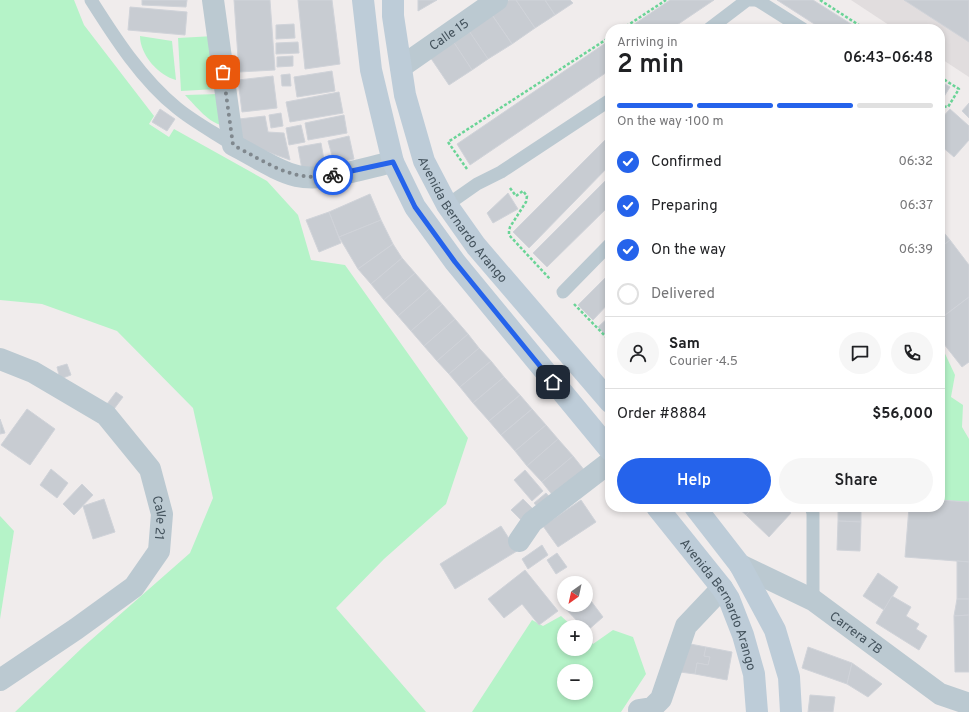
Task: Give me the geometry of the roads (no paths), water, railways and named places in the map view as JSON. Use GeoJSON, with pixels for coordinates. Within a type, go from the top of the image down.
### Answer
{"type":"FeatureCollection","features":[{"type":"Feature","properties":{"kind":"main road"},"geometry":{"type":"LineString","coordinates":[[363,0],[371,70],[393,162],[415,207],[455,262],[605,444]]}},
{"type":"Feature","properties":{"kind":"main road","name":"Avenida Bernardo Arango"},"geometry":{"type":"LineString","coordinates":[[393,0],[393,16],[405,95],[424,161],[447,205],[476,246],[605,396]]}},
{"type":"Feature","properties":{"kind":"main road","name":"Avenida Bernardo Arango"},"geometry":{"type":"LineString","coordinates":[[661,512],[722,588],[729,599],[743,635],[754,674],[757,712]]}},
{"type":"Feature","properties":{"kind":"main road"},"geometry":{"type":"LineString","coordinates":[[699,512],[740,565],[775,630],[789,677],[791,712]]}},
{"type":"Feature","properties":{"kind":"street"},"geometry":{"type":"LineString","coordinates":[[213,0],[233,145],[279,169],[307,178],[321,178],[393,162]]}},
{"type":"Feature","properties":{"kind":"street","name":"Calle 15"},"geometry":{"type":"LineString","coordinates":[[401,66],[497,0]]}},
{"type":"Feature","properties":{"kind":"street","name":"Calle 21"},"geometry":{"type":"LineString","coordinates":[[0,359],[33,372],[106,415],[150,469],[162,514],[159,551],[134,587],[76,629],[0,680]]}},
{"type":"Feature","properties":{"kind":"street"},"geometry":{"type":"LineString","coordinates":[[520,541],[532,522],[605,466]]}},
{"type":"Feature","properties":{"kind":"street","name":"Carrera 7B"},"geometry":{"type":"LineString","coordinates":[[740,565],[813,600],[940,694],[969,704]]}},
{"type":"Feature","properties":{"kind":"street"},"geometry":{"type":"LineString","coordinates":[[639,710],[652,708],[661,699],[686,626],[722,588]]}},
{"type":"Feature","properties":{"kind":"lane"},"geometry":{"type":"LineString","coordinates":[[91,0],[138,68],[155,88],[178,108],[233,145]]}},
{"type":"Feature","properties":{"kind":"lane"},"geometry":{"type":"LineString","coordinates":[[715,24],[747,0],[757,0],[795,24]]}},
{"type":"Feature","properties":{"kind":"lane"},"geometry":{"type":"LineString","coordinates":[[447,205],[477,184],[500,172],[605,103]]}},
{"type":"Feature","properties":{"kind":"lane"},"geometry":{"type":"LineString","coordinates":[[563,292],[605,249]]}},
{"type":"Feature","properties":{"kind":"lane"},"geometry":{"type":"LineString","coordinates":[[813,512],[813,600]]}}]}
